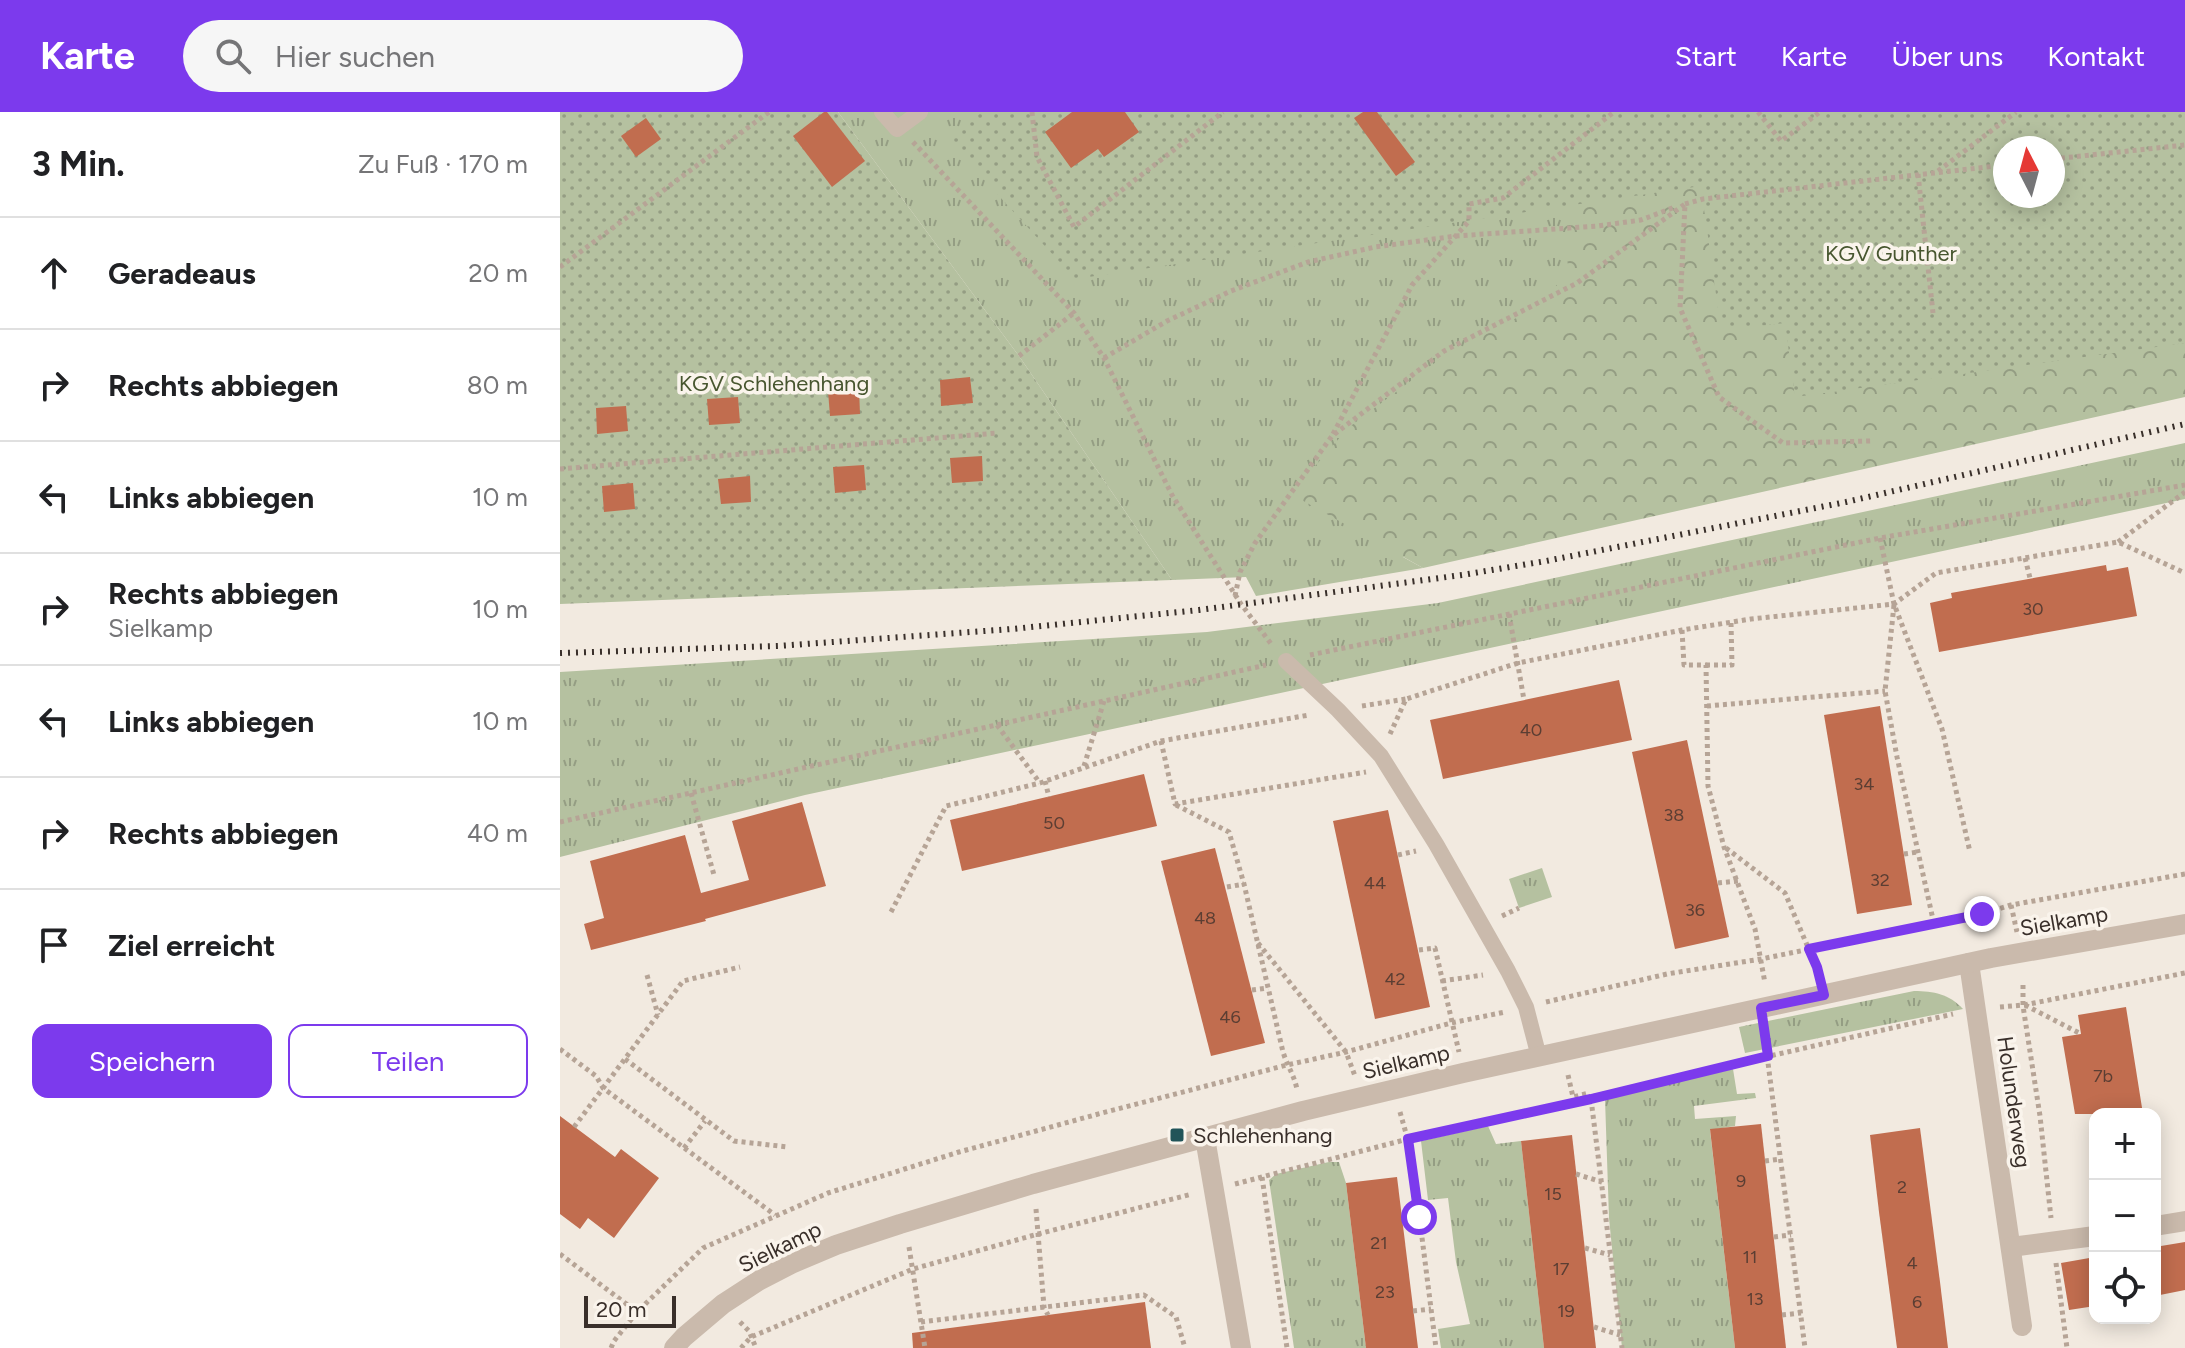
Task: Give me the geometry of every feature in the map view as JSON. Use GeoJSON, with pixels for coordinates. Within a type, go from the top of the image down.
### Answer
{"type":"FeatureCollection","features":[{"type":"Feature","properties":{"kind":"street","name":"Sielkamp"},"geometry":{"type":"LineString","coordinates":[[674,1348],[723,1304],[791,1264],[905,1222],[1033,1184],[1362,1096],[1969,963],[2185,924]]}},
{"type":"Feature","properties":{"kind":"street","name":"Holunderweg"},"geometry":{"type":"LineString","coordinates":[[1969,963],[2022,1326]]}},
{"type":"Feature","properties":{"kind":"street"},"geometry":{"type":"LineString","coordinates":[[1205,1138],[1241,1348]]}},
{"type":"Feature","properties":{"kind":"street"},"geometry":{"type":"LineString","coordinates":[[2161,1225],[2185,1221]]}},
{"type":"Feature","properties":{"kind":"street"},"geometry":{"type":"LineString","coordinates":[[2011,1247],[2089,1237]]}},
{"type":"Feature","properties":{"kind":"lane"},"geometry":{"type":"LineString","coordinates":[[882,112],[897,129],[920,112]]}},
{"type":"Feature","properties":{"kind":"lane"},"geometry":{"type":"LineString","coordinates":[[1286,661],[1381,756],[1483,924],[1526,1007],[1539,1057]]}},
{"type":"Feature","properties":{"kind":"path"},"geometry":{"type":"LineString","coordinates":[[560,267],[769,112]]}},
{"type":"Feature","properties":{"kind":"path"},"geometry":{"type":"LineString","coordinates":[[1032,112],[1037,157],[1074,227],[1223,112]]}},
{"type":"Feature","properties":{"kind":"path"},"geometry":{"type":"LineString","coordinates":[[1235,596],[1240,572],[1255,543],[1332,436],[1412,285],[1469,221],[1469,204],[1503,198],[1614,112]]}},
{"type":"Feature","properties":{"kind":"path"},"geometry":{"type":"LineString","coordinates":[[1758,112],[1781,141],[1820,112]]}},
{"type":"Feature","properties":{"kind":"path"},"geometry":{"type":"LineString","coordinates":[[1938,172],[2016,112]]}},
{"type":"Feature","properties":{"kind":"path"},"geometry":{"type":"LineString","coordinates":[[897,129],[924,153],[1074,313],[1104,358],[1172,495],[1235,596],[1286,661]]}},
{"type":"Feature","properties":{"kind":"path"},"geometry":{"type":"LineString","coordinates":[[2065,158],[2185,145]]}},
{"type":"Feature","properties":{"kind":"path"},"geometry":{"type":"LineString","coordinates":[[1104,358],[1167,321],[1231,291],[1308,262],[1375,247],[1456,236],[1598,226],[1641,220],[1703,199],[1993,166]]}},
{"type":"Feature","properties":{"kind":"path"},"geometry":{"type":"LineString","coordinates":[[1918,174],[1933,313]]}},
{"type":"Feature","properties":{"kind":"path"},"geometry":{"type":"LineString","coordinates":[[1332,436],[1444,351],[1577,283],[1685,204]]}},
{"type":"Feature","properties":{"kind":"path"},"geometry":{"type":"LineString","coordinates":[[1685,204],[1680,308],[1719,397],[1783,443],[1871,441]]}},
{"type":"Feature","properties":{"kind":"path"},"geometry":{"type":"LineString","coordinates":[[1019,356],[1074,313]]}},
{"type":"Feature","properties":{"kind":"path"},"geometry":{"type":"LineString","coordinates":[[560,469],[998,433]]}},
{"type":"Feature","properties":{"kind":"path"},"geometry":{"type":"LineString","coordinates":[[560,822],[1509,614],[1880,538],[2185,485]]}},
{"type":"Feature","properties":{"kind":"path"},"geometry":{"type":"LineString","coordinates":[[891,912],[946,806],[1043,782],[1161,741],[1406,699],[1518,663],[1682,630],[1894,604],[1936,573],[2118,542],[2185,492]]}},
{"type":"Feature","properties":{"kind":"path"},"geometry":{"type":"LineString","coordinates":[[1880,538],[1894,604],[1942,729],[1970,852]]}},
{"type":"Feature","properties":{"kind":"path"},"geometry":{"type":"LineString","coordinates":[[2118,542],[2185,573]]}},
{"type":"Feature","properties":{"kind":"path"},"geometry":{"type":"LineString","coordinates":[[2025,558],[2030,578]]}},
{"type":"Feature","properties":{"kind":"path"},"geometry":{"type":"LineString","coordinates":[[1894,604],[1885,691],[1934,924]]}},
{"type":"Feature","properties":{"kind":"path"},"geometry":{"type":"LineString","coordinates":[[1509,614],[1524,700]]}},
{"type":"Feature","properties":{"kind":"path"},"geometry":{"type":"LineString","coordinates":[[1682,630],[1684,665],[1732,665],[1731,623]]}},
{"type":"Feature","properties":{"kind":"path"},"geometry":{"type":"LineString","coordinates":[[1706,665],[1708,786],[1724,847],[1755,929],[1763,973]]}},
{"type":"Feature","properties":{"kind":"path"},"geometry":{"type":"LineString","coordinates":[[1707,706],[1885,691]]}},
{"type":"Feature","properties":{"kind":"path"},"geometry":{"type":"LineString","coordinates":[[1175,804],[1369,771],[1381,756],[1406,699]]}},
{"type":"Feature","properties":{"kind":"path"},"geometry":{"type":"LineString","coordinates":[[1084,767],[1104,701]]}},
{"type":"Feature","properties":{"kind":"path"},"geometry":{"type":"LineString","coordinates":[[997,725],[1043,782],[1049,797]]}},
{"type":"Feature","properties":{"kind":"path"},"geometry":{"type":"LineString","coordinates":[[1161,741],[1175,804]]}},
{"type":"Feature","properties":{"kind":"path"},"geometry":{"type":"LineString","coordinates":[[1888,758],[1897,757]]}},
{"type":"Feature","properties":{"kind":"path"},"geometry":{"type":"LineString","coordinates":[[1697,788],[1708,786]]}},
{"type":"Feature","properties":{"kind":"path"},"geometry":{"type":"LineString","coordinates":[[691,793],[714,875]]}},
{"type":"Feature","properties":{"kind":"path"},"geometry":{"type":"LineString","coordinates":[[1175,804],[1229,832],[1287,1065],[1297,1087]]}},
{"type":"Feature","properties":{"kind":"path"},"geometry":{"type":"LineString","coordinates":[[1724,847],[1785,893],[1817,967],[1824,995]]}},
{"type":"Feature","properties":{"kind":"path"},"geometry":{"type":"LineString","coordinates":[[1398,855],[1421,850]]}},
{"type":"Feature","properties":{"kind":"path"},"geometry":{"type":"LineString","coordinates":[[1904,854],[1918,852]]}},
{"type":"Feature","properties":{"kind":"path"},"geometry":{"type":"LineString","coordinates":[[611,1348],[637,1312],[703,1248],[828,1193],[959,1152],[1451,1023],[1667,974],[1761,959],[1982,914],[2011,905],[2185,874]]}},
{"type":"Feature","properties":{"kind":"path"},"geometry":{"type":"LineString","coordinates":[[1718,883],[1738,881]]}},
{"type":"Feature","properties":{"kind":"path"},"geometry":{"type":"LineString","coordinates":[[1227,887],[1244,884]]}},
{"type":"Feature","properties":{"kind":"path"},"geometry":{"type":"LineString","coordinates":[[2011,905],[2018,936]]}},
{"type":"Feature","properties":{"kind":"path"},"geometry":{"type":"LineString","coordinates":[[1257,941],[1346,1052],[1362,1096]]}},
{"type":"Feature","properties":{"kind":"path"},"geometry":{"type":"LineString","coordinates":[[1419,950],[1435,948],[1456,1034]]}},
{"type":"Feature","properties":{"kind":"path"},"geometry":{"type":"LineString","coordinates":[[574,1127],[683,981],[740,967]]}},
{"type":"Feature","properties":{"kind":"path"},"geometry":{"type":"LineString","coordinates":[[1999,1007],[2024,1005],[2185,973]]}},
{"type":"Feature","properties":{"kind":"path"},"geometry":{"type":"LineString","coordinates":[[647,975],[658,1015]]}},
{"type":"Feature","properties":{"kind":"path"},"geometry":{"type":"LineString","coordinates":[[1442,981],[1482,975]]}},
{"type":"Feature","properties":{"kind":"path"},"geometry":{"type":"LineString","coordinates":[[2023,985],[2067,1348]]}},
{"type":"Feature","properties":{"kind":"path"},"geometry":{"type":"LineString","coordinates":[[1252,990],[1268,988]]}},
{"type":"Feature","properties":{"kind":"path"},"geometry":{"type":"LineString","coordinates":[[2024,1005],[2081,1034]]}},
{"type":"Feature","properties":{"kind":"path"},"geometry":{"type":"LineString","coordinates":[[1761,1008],[1805,1348]]}},
{"type":"Feature","properties":{"kind":"path"},"geometry":{"type":"LineString","coordinates":[[1231,1185],[1408,1139],[1954,1013]]}},
{"type":"Feature","properties":{"kind":"path"},"geometry":{"type":"LineString","coordinates":[[560,1049],[596,1076],[603,1088],[776,1215]]}},
{"type":"Feature","properties":{"kind":"path"},"geometry":{"type":"LineString","coordinates":[[625,1059],[734,1141],[788,1147]]}},
{"type":"Feature","properties":{"kind":"path"},"geometry":{"type":"LineString","coordinates":[[1566,1068],[1573,1097],[1590,1096]]}},
{"type":"Feature","properties":{"kind":"path"},"geometry":{"type":"LineString","coordinates":[[1590,1096],[1622,1348]]}},
{"type":"Feature","properties":{"kind":"path"},"geometry":{"type":"LineString","coordinates":[[1402,1118],[1408,1139],[1436,1348]]}},
{"type":"Feature","properties":{"kind":"path"},"geometry":{"type":"LineString","coordinates":[[684,1148],[705,1121]]}},
{"type":"Feature","properties":{"kind":"path"},"geometry":{"type":"LineString","coordinates":[[1765,1161],[1781,1159]]}},
{"type":"Feature","properties":{"kind":"path"},"geometry":{"type":"LineString","coordinates":[[1576,1174],[1602,1182]]}},
{"type":"Feature","properties":{"kind":"path"},"geometry":{"type":"LineString","coordinates":[[1262,1177],[1287,1348]]}},
{"type":"Feature","properties":{"kind":"path"},"geometry":{"type":"LineString","coordinates":[[741,1348],[750,1334],[912,1266],[1196,1193]]}},
{"type":"Feature","properties":{"kind":"path"},"geometry":{"type":"LineString","coordinates":[[1403,1219],[1419,1217]]}},
{"type":"Feature","properties":{"kind":"path"},"geometry":{"type":"LineString","coordinates":[[1038,1234],[1044,1307],[1048,1315]]}},
{"type":"Feature","properties":{"kind":"path"},"geometry":{"type":"LineString","coordinates":[[1774,1237],[1791,1235]]}},
{"type":"Feature","properties":{"kind":"path"},"geometry":{"type":"LineString","coordinates":[[1585,1248],[1610,1255]]}},
{"type":"Feature","properties":{"kind":"path"},"geometry":{"type":"LineString","coordinates":[[560,1254],[637,1312]]}},
{"type":"Feature","properties":{"kind":"path"},"geometry":{"type":"LineString","coordinates":[[912,1266],[925,1348]]}},
{"type":"Feature","properties":{"kind":"path"},"geometry":{"type":"LineString","coordinates":[[921,1322],[1144,1295],[1176,1317],[1185,1348]]}},
{"type":"Feature","properties":{"kind":"path"},"geometry":{"type":"LineString","coordinates":[[1413,1311],[1431,1309]]}},
{"type":"Feature","properties":{"kind":"path"},"geometry":{"type":"LineString","coordinates":[[1782,1315],[1801,1313]]}},
{"type":"Feature","properties":{"kind":"path"},"geometry":{"type":"LineString","coordinates":[[1594,1327],[1620,1335]]}},
{"type":"Feature","properties":{"kind":"path"},"geometry":{"type":"LineString","coordinates":[[750,1334],[756,1348]]}},
{"type":"Feature","properties":{"kind":"green space","name":"KGV Schlehenhang"},"geometry":{"type":"Polygon","coordinates":[[[560,112],[838,112],[1019,356],[1172,580],[560,604],[560,112]]]}},
{"type":"Feature","properties":{"kind":"green space","name":"KGV Gunther"},"geometry":{"type":"Polygon","coordinates":[[[838,112],[2185,112],[2185,382],[1403,557],[1423,568],[1256,596],[1246,577],[1172,580],[1019,356],[838,112]]]}},
{"type":"Feature","properties":{"kind":"green space","name":"KGV Gunther"},"geometry":{"type":"Polygon","coordinates":[[[982,112],[2185,112],[2185,343],[1795,397],[1785,323],[1721,330],[1701,186],[1075,279],[946,138],[982,112]]]}},
{"type":"Feature","properties":{"kind":"green space"},"geometry":{"type":"Polygon","coordinates":[[[1701,185],[1721,330],[1785,323],[1795,397],[2185,343],[2185,397],[1423,568],[1291,494],[1348,428],[1440,359],[1535,308],[1569,272],[1559,206],[1701,185]]]}},
{"type":"Feature","properties":{"kind":"green space"},"geometry":{"type":"Polygon","coordinates":[[[2185,443],[2185,499],[805,795],[560,857],[560,672],[1207,632],[1438,603],[2185,443]]]}},
{"type":"Feature","properties":{"kind":"green space"},"geometry":{"type":"Polygon","coordinates":[[[1542,868],[1552,897],[1519,908],[1509,879],[1542,868]]]}},
{"type":"Feature","properties":{"kind":"green space"},"geometry":{"type":"Polygon","coordinates":[[[1914,991],[1941,994],[1963,1009],[1745,1053],[1739,1027],[1914,991]]]}},
{"type":"Feature","properties":{"kind":"green space"},"geometry":{"type":"Polygon","coordinates":[[[1733,1069],[1737,1094],[1755,1093],[1756,1098],[1694,1106],[1695,1119],[1736,1116],[1735,1126],[1710,1130],[1735,1348],[1622,1348],[1609,1218],[1605,1099],[1733,1069]]]}},
{"type":"Feature","properties":{"kind":"green space"},"geometry":{"type":"Polygon","coordinates":[[[1488,1126],[1496,1144],[1521,1141],[1544,1348],[1441,1348],[1438,1329],[1470,1324],[1456,1262],[1448,1198],[1428,1200],[1421,1141],[1488,1126]]]}},
{"type":"Feature","properties":{"kind":"green space"},"geometry":{"type":"Polygon","coordinates":[[[1339,1162],[1346,1183],[1366,1348],[1294,1348],[1269,1180],[1276,1174],[1339,1162]]]}},
{"type":"Feature","properties":{"kind":"building"},"geometry":{"type":"Polygon","coordinates":[[[824,112],[865,161],[832,187],[793,136],[824,112]]]}},
{"type":"Feature","properties":{"kind":"building"},"geometry":{"type":"Polygon","coordinates":[[[1072,112],[1125,112],[1139,132],[1104,157],[1098,149],[1071,168],[1045,132],[1072,112]]]}},
{"type":"Feature","properties":{"kind":"building"},"geometry":{"type":"Polygon","coordinates":[[[1363,112],[1377,112],[1415,162],[1396,176],[1354,118],[1363,112]]]}},
{"type":"Feature","properties":{"kind":"building"},"geometry":{"type":"Polygon","coordinates":[[[646,118],[661,139],[636,157],[621,136],[646,118]]]}},
{"type":"Feature","properties":{"kind":"building"},"geometry":{"type":"Polygon","coordinates":[[[970,377],[973,403],[941,406],[940,380],[970,377]]]}},
{"type":"Feature","properties":{"kind":"building"},"geometry":{"type":"Polygon","coordinates":[[[859,389],[860,414],[830,416],[828,391],[859,389]]]}},
{"type":"Feature","properties":{"kind":"building"},"geometry":{"type":"Polygon","coordinates":[[[738,397],[740,423],[709,425],[707,399],[738,397]]]}},
{"type":"Feature","properties":{"kind":"building"},"geometry":{"type":"Polygon","coordinates":[[[626,406],[628,431],[597,434],[596,408],[626,406]]]}},
{"type":"Feature","properties":{"kind":"building"},"geometry":{"type":"Polygon","coordinates":[[[982,456],[983,481],[952,483],[950,458],[982,456]]]}},
{"type":"Feature","properties":{"kind":"building"},"geometry":{"type":"Polygon","coordinates":[[[864,465],[866,490],[835,493],[833,467],[864,465]]]}},
{"type":"Feature","properties":{"kind":"building"},"geometry":{"type":"Polygon","coordinates":[[[750,476],[751,502],[721,504],[718,479],[750,476]]]}},
{"type":"Feature","properties":{"kind":"building"},"geometry":{"type":"Polygon","coordinates":[[[633,483],[635,509],[604,512],[602,486],[633,483]]]}},
{"type":"Feature","properties":{"kind":"building"},"geometry":{"type":"Polygon","coordinates":[[[2106,565],[2107,571],[2128,567],[2137,616],[1939,652],[1930,603],[1952,598],[1951,593],[2106,565]]]}},
{"type":"Feature","properties":{"kind":"building"},"geometry":{"type":"Polygon","coordinates":[[[1619,680],[1632,740],[1443,779],[1430,720],[1619,680]]]}},
{"type":"Feature","properties":{"kind":"building"},"geometry":{"type":"Polygon","coordinates":[[[1880,706],[1912,905],[1857,914],[1824,715],[1880,706]]]}},
{"type":"Feature","properties":{"kind":"building"},"geometry":{"type":"Polygon","coordinates":[[[1687,740],[1729,937],[1675,949],[1632,752],[1687,740]]]}},
{"type":"Feature","properties":{"kind":"building"},"geometry":{"type":"Polygon","coordinates":[[[1144,774],[1157,826],[962,871],[950,820],[1144,774]]]}},
{"type":"Feature","properties":{"kind":"building"},"geometry":{"type":"Polygon","coordinates":[[[802,802],[826,886],[591,950],[584,924],[604,918],[590,861],[685,835],[701,893],[749,880],[732,821],[802,802]]]}},
{"type":"Feature","properties":{"kind":"building"},"geometry":{"type":"Polygon","coordinates":[[[1388,810],[1430,1007],[1375,1019],[1333,821],[1388,810]]]}},
{"type":"Feature","properties":{"kind":"building"},"geometry":{"type":"Polygon","coordinates":[[[1215,848],[1265,1043],[1211,1056],[1161,861],[1215,848]]]}},
{"type":"Feature","properties":{"kind":"building"},"geometry":{"type":"Polygon","coordinates":[[[2126,1007],[2142,1108],[2089,1108],[2089,1114],[2075,1114],[2062,1037],[2081,1034],[2078,1015],[2126,1007]]]}},
{"type":"Feature","properties":{"kind":"building"},"geometry":{"type":"Polygon","coordinates":[[[560,1116],[615,1157],[621,1149],[659,1178],[614,1238],[588,1218],[580,1229],[560,1214],[560,1116]]]}},
{"type":"Feature","properties":{"kind":"building"},"geometry":{"type":"Polygon","coordinates":[[[1761,1124],[1786,1348],[1735,1348],[1710,1129],[1761,1124]]]}},
{"type":"Feature","properties":{"kind":"building"},"geometry":{"type":"Polygon","coordinates":[[[1920,1128],[1948,1348],[1897,1348],[1879,1212],[1870,1135],[1920,1128]]]}},
{"type":"Feature","properties":{"kind":"building"},"geometry":{"type":"Polygon","coordinates":[[[1572,1135],[1596,1348],[1544,1348],[1521,1141],[1572,1135]]]}},
{"type":"Feature","properties":{"kind":"building"},"geometry":{"type":"Polygon","coordinates":[[[1397,1177],[1418,1348],[1366,1348],[1346,1183],[1397,1177]]]}},
{"type":"Feature","properties":{"kind":"building"},"geometry":{"type":"Polygon","coordinates":[[[2185,1242],[2185,1290],[2161,1295],[2161,1246],[2185,1242]]]}},
{"type":"Feature","properties":{"kind":"building"},"geometry":{"type":"Polygon","coordinates":[[[2089,1258],[2089,1307],[2069,1310],[2061,1263],[2089,1258]]]}},
{"type":"Feature","properties":{"kind":"building"},"geometry":{"type":"Polygon","coordinates":[[[1145,1302],[1151,1348],[913,1348],[912,1333],[1145,1302]]]}},
{"type":"Feature","properties":{"kind":"railway"},"geometry":{"type":"LineString","coordinates":[[560,653],[778,646],[1012,629],[1199,610],[1462,575],[1846,502],[2185,424]]}},
{"type":"Feature","properties":{"kind":"place","name":"Schlehenhang"},"geometry":{"type":"Point","coordinates":[1177,1135]}},
{"type":"Feature","properties":{"kind":"route"},"geometry":{"type":"LineString","coordinates":[[1419,1217],[1408,1139],[1768,1056],[1761,1008],[1824,995],[1809,949],[1982,914]]}}]}
